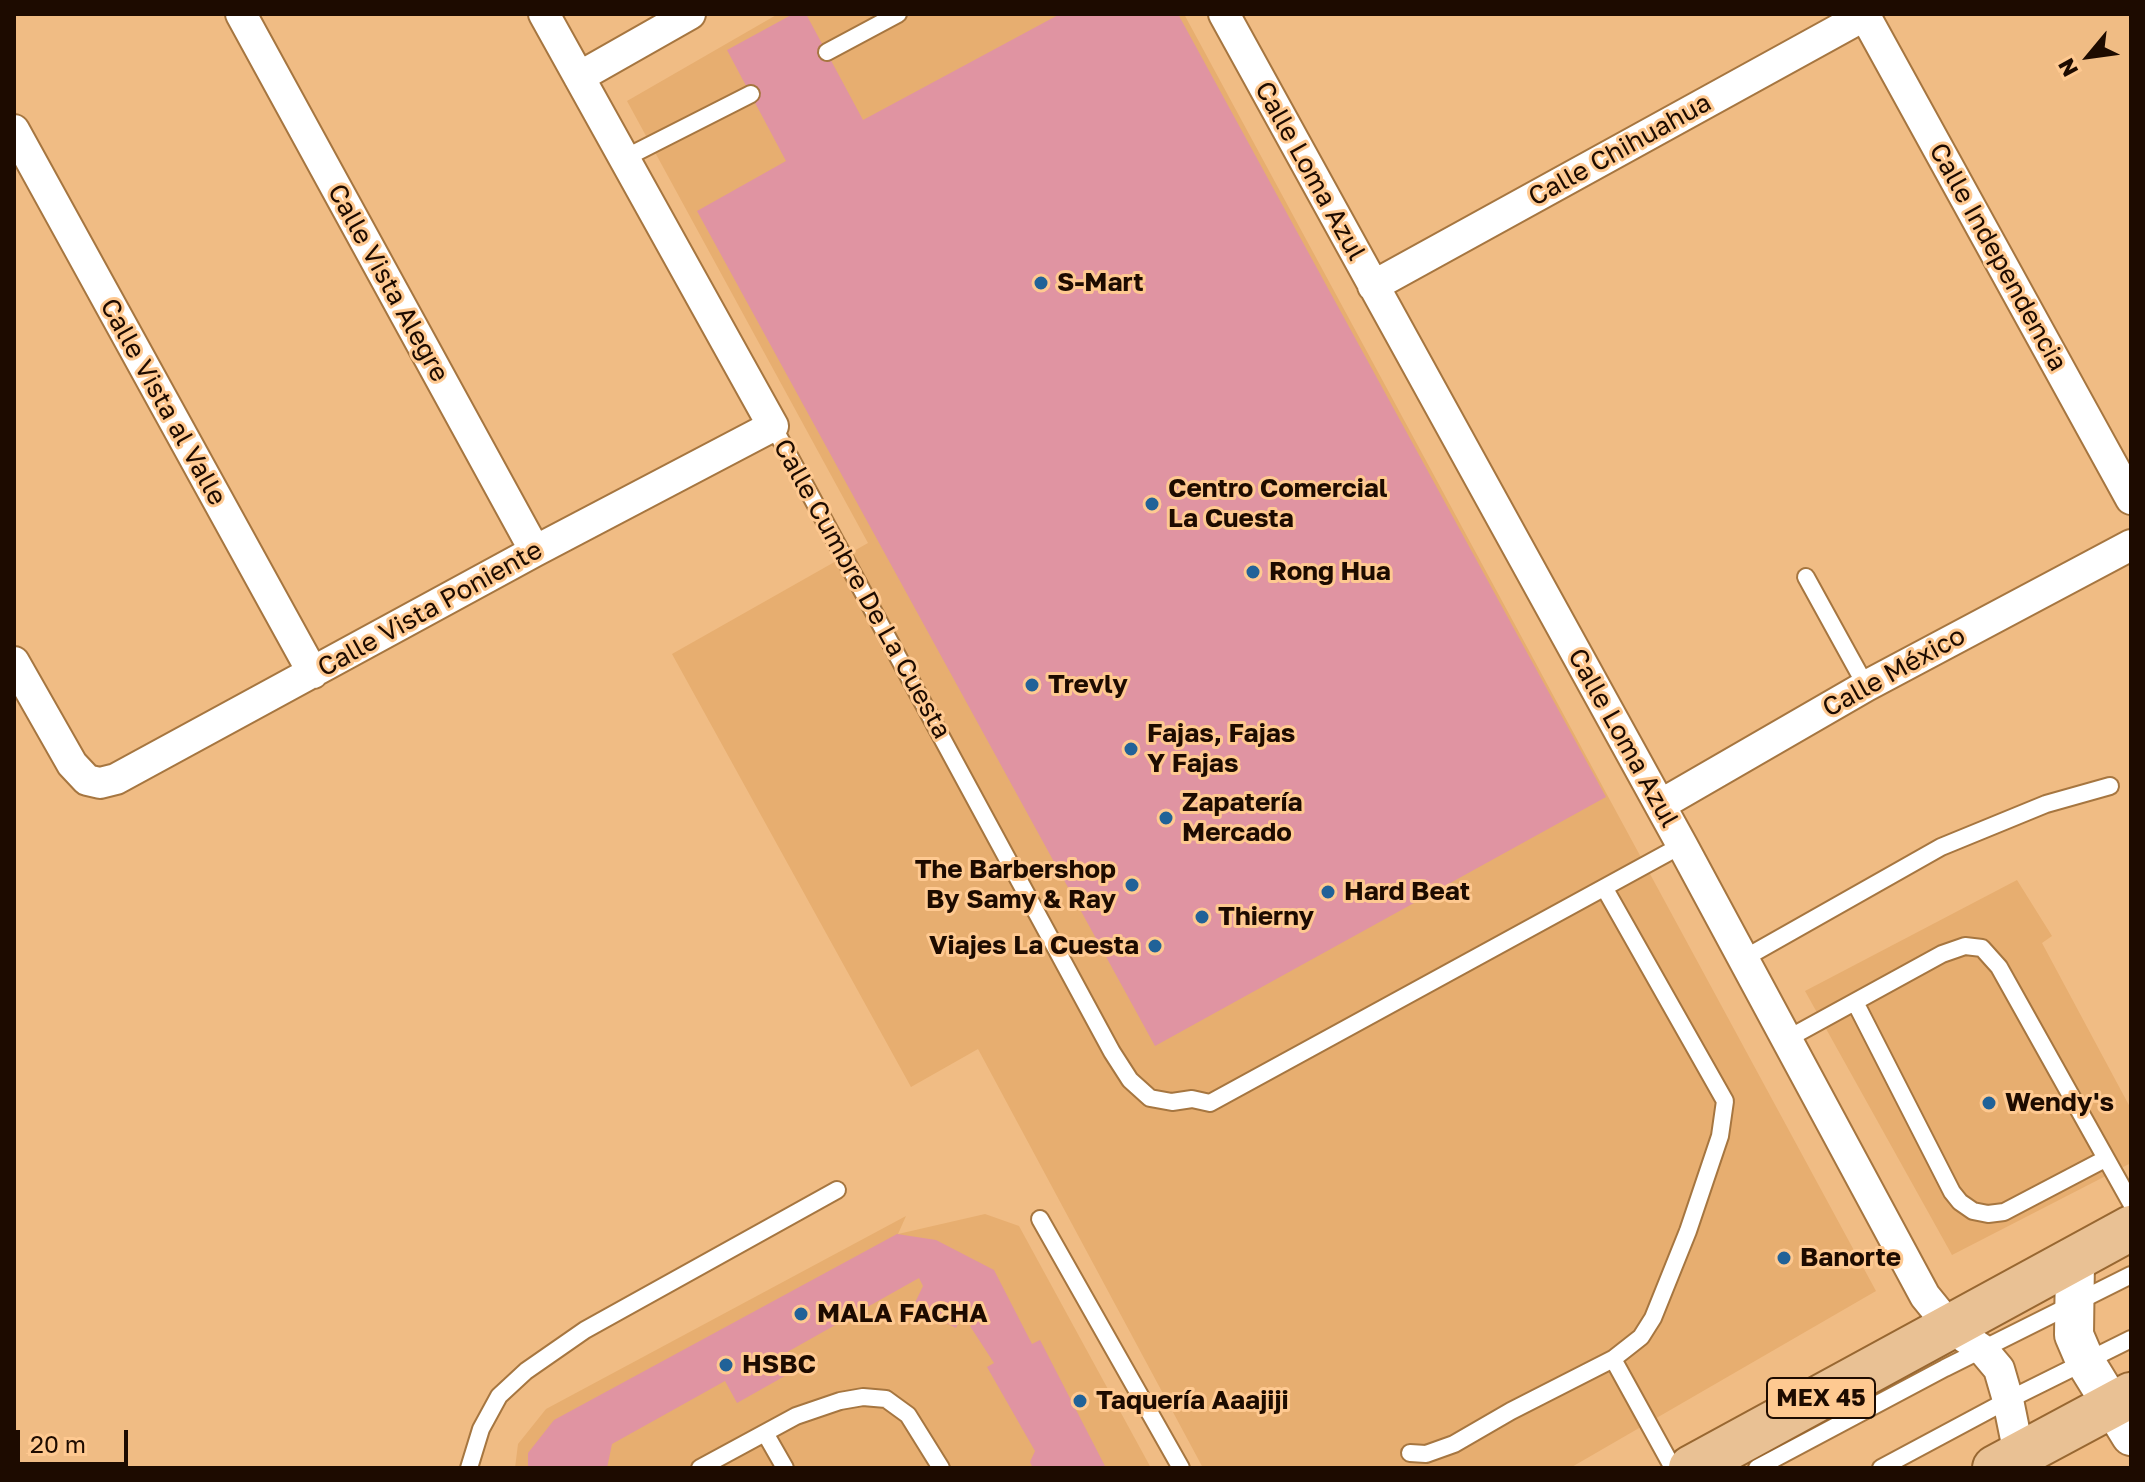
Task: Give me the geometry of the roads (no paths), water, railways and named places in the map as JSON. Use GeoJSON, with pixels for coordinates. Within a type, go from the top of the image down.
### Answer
{"type":"FeatureCollection","features":[{"type":"Feature","properties":{"kind":"main road","name":"MEX 45"},"geometry":{"type":"LineString","coordinates":[[1691,1468],[1967,1339],[2075,1258],[2131,1228]]}},
{"type":"Feature","properties":{"kind":"main road"},"geometry":{"type":"LineString","coordinates":[[2007,1461],[2125,1412]]}},
{"type":"Feature","properties":{"kind":"street","name":"Calle Vista Alegre"},"geometry":{"type":"LineString","coordinates":[[241,14],[535,551]]}},
{"type":"Feature","properties":{"kind":"street","name":"Calle Cumbre De La Cuesta"},"geometry":{"type":"LineString","coordinates":[[544,14],[773,426]]}},
{"type":"Feature","properties":{"kind":"street"},"geometry":{"type":"LineString","coordinates":[[579,77],[690,14]]}},
{"type":"Feature","properties":{"kind":"street","name":"Calle Loma Azul"},"geometry":{"type":"LineString","coordinates":[[1224,14],[1682,845],[1925,1296],[1999,1369],[2008,1400],[2007,1461]]}},
{"type":"Feature","properties":{"kind":"street","name":"Calle Chihuahua"},"geometry":{"type":"LineString","coordinates":[[1373,286],[1865,14]]}},
{"type":"Feature","properties":{"kind":"street","name":"Calle Independencia"},"geometry":{"type":"LineString","coordinates":[[1865,14],[2131,499]]}},
{"type":"Feature","properties":{"kind":"street","name":"Calle Vista al Valle"},"geometry":{"type":"LineString","coordinates":[[14,130],[313,673]]}},
{"type":"Feature","properties":{"kind":"street","name":"Calle Vista Poniente"},"geometry":{"type":"LineString","coordinates":[[14,662],[72,764],[87,780],[100,783],[116,779],[535,551],[773,426]]}},
{"type":"Feature","properties":{"kind":"street","name":"Calle México"},"geometry":{"type":"LineString","coordinates":[[1660,805],[1866,686],[2131,545]]}},
{"type":"Feature","properties":{"kind":"street"},"geometry":{"type":"LineString","coordinates":[[2075,1258],[2074,1335],[2086,1363],[2125,1412]]}},
{"type":"Feature","properties":{"kind":"lane"},"geometry":{"type":"LineString","coordinates":[[827,52],[898,14]]}},
{"type":"Feature","properties":{"kind":"lane"},"geometry":{"type":"LineString","coordinates":[[623,159],[751,94]]}},
{"type":"Feature","properties":{"kind":"lane","name":"Calle Cumbre De La Cuesta"},"geometry":{"type":"LineString","coordinates":[[773,426],[1112,1052],[1130,1080],[1150,1098],[1172,1102],[1192,1099],[1210,1103],[1605,889]]}},
{"type":"Feature","properties":{"kind":"lane"},"geometry":{"type":"LineString","coordinates":[[1806,577],[1866,686]]}},
{"type":"Feature","properties":{"kind":"lane"},"geometry":{"type":"LineString","coordinates":[[1743,959],[1941,847],[2046,804],[2110,786]]}},
{"type":"Feature","properties":{"kind":"lane"},"geometry":{"type":"LineString","coordinates":[[1410,1453],[1426,1454],[1454,1444],[1613,1359],[1641,1337],[1653,1318],[1688,1231],[1715,1149],[1725,1101],[1605,889],[1682,845]]}},
{"type":"Feature","properties":{"kind":"lane"},"geometry":{"type":"LineString","coordinates":[[1787,1039],[1942,954],[1965,946],[1982,948],[1999,967],[2131,1203]]}},
{"type":"Feature","properties":{"kind":"lane"},"geometry":{"type":"LineString","coordinates":[[1855,1002],[1952,1192],[1973,1211],[1988,1214],[2004,1212],[2105,1159]]}},
{"type":"Feature","properties":{"kind":"lane"},"geometry":{"type":"LineString","coordinates":[[469,1468],[481,1429],[499,1396],[526,1371],[585,1330],[837,1190]]}},
{"type":"Feature","properties":{"kind":"lane"},"geometry":{"type":"LineString","coordinates":[[1040,1219],[1181,1468]]}},
{"type":"Feature","properties":{"kind":"lane"},"geometry":{"type":"LineString","coordinates":[[1757,1468],[1967,1339],[2073,1306],[2131,1275]]}},
{"type":"Feature","properties":{"kind":"lane"},"geometry":{"type":"LineString","coordinates":[[1881,1468],[2131,1339]]}},
{"type":"Feature","properties":{"kind":"lane"},"geometry":{"type":"LineString","coordinates":[[1613,1359],[1673,1468]]}},
{"type":"Feature","properties":{"kind":"lane"},"geometry":{"type":"LineString","coordinates":[[700,1468],[796,1416],[840,1401],[863,1397],[886,1399],[908,1415],[941,1468]]}},
{"type":"Feature","properties":{"kind":"lane"},"geometry":{"type":"LineString","coordinates":[[765,1433],[785,1468]]}},
{"type":"Feature","properties":{"kind":"place","name":"S-Mart"},"geometry":{"type":"Point","coordinates":[1041,283]}},
{"type":"Feature","properties":{"kind":"place","name":"Centro Comercial La Cuesta"},"geometry":{"type":"Point","coordinates":[1152,504]}},
{"type":"Feature","properties":{"kind":"place","name":"Rong Hua"},"geometry":{"type":"Point","coordinates":[1253,572]}},
{"type":"Feature","properties":{"kind":"place","name":"Trevly"},"geometry":{"type":"Point","coordinates":[1032,685]}},
{"type":"Feature","properties":{"kind":"place","name":"Fajas, Fajas Y Fajas"},"geometry":{"type":"Point","coordinates":[1131,749]}},
{"type":"Feature","properties":{"kind":"place","name":"Zapatería Mercado"},"geometry":{"type":"Point","coordinates":[1166,818]}},
{"type":"Feature","properties":{"kind":"place","name":"The Barbershop By Samy & Ray"},"geometry":{"type":"Point","coordinates":[1132,885]}},
{"type":"Feature","properties":{"kind":"place","name":"Hard Beat"},"geometry":{"type":"Point","coordinates":[1328,892]}},
{"type":"Feature","properties":{"kind":"place","name":"Thierny"},"geometry":{"type":"Point","coordinates":[1202,917]}},
{"type":"Feature","properties":{"kind":"place","name":"Viajes La Cuesta"},"geometry":{"type":"Point","coordinates":[1155,946]}},
{"type":"Feature","properties":{"kind":"place","name":"Wendy's"},"geometry":{"type":"Point","coordinates":[1989,1103]}},
{"type":"Feature","properties":{"kind":"place","name":"Banorte"},"geometry":{"type":"Point","coordinates":[1784,1258]}},
{"type":"Feature","properties":{"kind":"place","name":"MALA FACHA"},"geometry":{"type":"Point","coordinates":[801,1314]}},
{"type":"Feature","properties":{"kind":"place","name":"HSBC"},"geometry":{"type":"Point","coordinates":[726,1365]}},
{"type":"Feature","properties":{"kind":"place","name":"Taquería Aaajiji"},"geometry":{"type":"Point","coordinates":[1080,1401]}}]}
